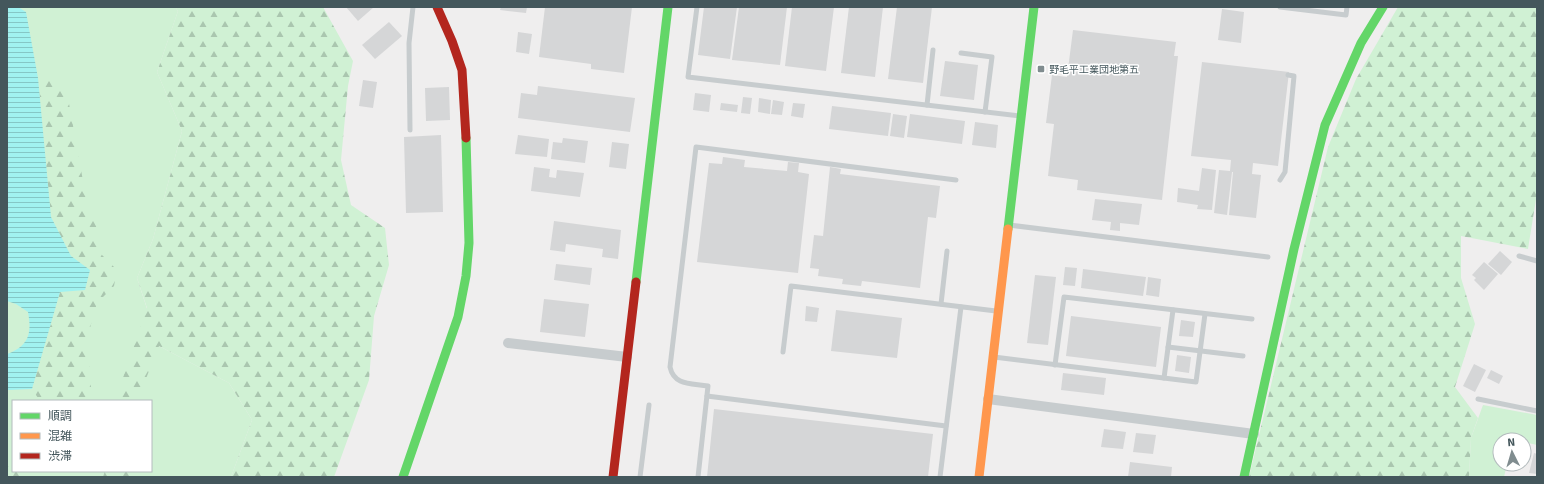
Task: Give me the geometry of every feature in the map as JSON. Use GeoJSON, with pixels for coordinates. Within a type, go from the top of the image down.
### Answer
{"type":"FeatureCollection","features":[{"type":"Feature","properties":{"kind":"street"},"geometry":{"type":"LineString","coordinates":[[403,477],[458,317],[466,276],[468,250],[465,99],[462,70],[438,7]]}},
{"type":"Feature","properties":{"kind":"street"},"geometry":{"type":"LineString","coordinates":[[613,477],[668,7]]}},
{"type":"Feature","properties":{"kind":"street"},"geometry":{"type":"LineString","coordinates":[[979,477],[1034,7]]}},
{"type":"Feature","properties":{"kind":"street"},"geometry":{"type":"LineString","coordinates":[[1244,477],[1294,249],[1325,125],[1361,43],[1383,7]]}},
{"type":"Feature","properties":{"kind":"street"},"geometry":{"type":"LineString","coordinates":[[508,343],[628,357]]}},
{"type":"Feature","properties":{"kind":"street"},"geometry":{"type":"LineString","coordinates":[[988,399],[1254,434]]}},
{"type":"Feature","properties":{"kind":"lane"},"geometry":{"type":"LineString","coordinates":[[410,130],[408,43],[412,7]]}},
{"type":"Feature","properties":{"kind":"lane"},"geometry":{"type":"LineString","coordinates":[[697,7],[688,77],[1021,117]]}},
{"type":"Feature","properties":{"kind":"lane"},"geometry":{"type":"LineString","coordinates":[[1280,7],[1346,15],[1347,7]]}},
{"type":"Feature","properties":{"kind":"lane"},"geometry":{"type":"LineString","coordinates":[[927,106],[933,50]]}},
{"type":"Feature","properties":{"kind":"lane"},"geometry":{"type":"LineString","coordinates":[[961,53],[992,57],[985,112]]}},
{"type":"Feature","properties":{"kind":"lane"},"geometry":{"type":"LineString","coordinates":[[1280,180],[1285,172],[1294,76],[1288,75]]}},
{"type":"Feature","properties":{"kind":"lane"},"geometry":{"type":"LineString","coordinates":[[698,477],[708,386],[677,381],[672,375],[670,367],[696,147],[956,180]]}},
{"type":"Feature","properties":{"kind":"lane"},"geometry":{"type":"LineString","coordinates":[[1008,224],[1268,258]]}},
{"type":"Feature","properties":{"kind":"lane"},"geometry":{"type":"LineString","coordinates":[[941,304],[947,251]]}},
{"type":"Feature","properties":{"kind":"lane"},"geometry":{"type":"LineString","coordinates":[[1519,256],[1537,261]]}},
{"type":"Feature","properties":{"kind":"lane"},"geometry":{"type":"LineString","coordinates":[[783,352],[791,286],[998,311]]}},
{"type":"Feature","properties":{"kind":"lane"},"geometry":{"type":"LineString","coordinates":[[1056,365],[1064,297],[1252,319]]}},
{"type":"Feature","properties":{"kind":"lane"},"geometry":{"type":"LineString","coordinates":[[940,477],[961,307]]}},
{"type":"Feature","properties":{"kind":"lane"},"geometry":{"type":"LineString","coordinates":[[1164,378],[1173,310]]}},
{"type":"Feature","properties":{"kind":"lane"},"geometry":{"type":"LineString","coordinates":[[993,357],[1196,382],[1205,314]]}},
{"type":"Feature","properties":{"kind":"lane"},"geometry":{"type":"LineString","coordinates":[[1168,347],[1243,356]]}},
{"type":"Feature","properties":{"kind":"lane"},"geometry":{"type":"LineString","coordinates":[[707,396],[946,426]]}},
{"type":"Feature","properties":{"kind":"lane"},"geometry":{"type":"LineString","coordinates":[[1478,399],[1537,411]]}},
{"type":"Feature","properties":{"kind":"lane"},"geometry":{"type":"LineString","coordinates":[[640,477],[649,405]]}},
{"type":"Feature","properties":{"kind":"green space"},"geometry":{"type":"Polygon","coordinates":[[[7,7],[175,7],[178,11],[157,72],[182,131],[153,239],[137,278],[159,346],[229,383],[252,420],[231,477],[7,477],[7,7]]]}},
{"type":"Feature","properties":{"kind":"green space"},"geometry":{"type":"Polygon","coordinates":[[[175,7],[323,7],[353,61],[348,86],[341,160],[351,205],[385,228],[389,265],[374,316],[369,380],[334,477],[231,477],[252,420],[229,383],[159,346],[137,400],[106,400],[116,398],[147,308],[137,278],[153,239],[182,131],[157,72],[178,11],[175,7]]]}},
{"type":"Feature","properties":{"kind":"green space"},"geometry":{"type":"Polygon","coordinates":[[[1398,7],[1537,7],[1537,193],[1528,249],[1461,236],[1461,278],[1475,324],[1455,387],[1478,418],[1471,438],[1469,476],[1249,477],[1328,147],[1356,79],[1398,7]]]}},
{"type":"Feature","properties":{"kind":"green space"},"geometry":{"type":"Polygon","coordinates":[[[38,78],[58,79],[66,87],[87,203],[100,236],[101,254],[117,270],[114,286],[97,303],[88,335],[91,388],[99,400],[39,400],[32,389],[60,292],[85,290],[71,257],[51,217],[38,78]]]}},
{"type":"Feature","properties":{"kind":"green space"},"geometry":{"type":"Polygon","coordinates":[[[1483,405],[1537,415],[1537,445],[1532,444],[1532,432],[1492,432],[1492,472],[1505,472],[1504,477],[1463,477],[1469,476],[1471,438],[1483,405]]]}},
{"type":"Feature","properties":{"kind":"green space"},"geometry":{"type":"Polygon","coordinates":[[[7,453],[12,460],[12,472],[20,472],[22,477],[7,477],[7,453]]]}},
{"type":"Feature","properties":{"kind":"green space"},"geometry":{"type":"Polygon","coordinates":[[[105,472],[135,472],[134,477],[103,477],[105,472]]]}},
{"type":"Feature","properties":{"kind":"water"},"geometry":{"type":"Polygon","coordinates":[[[7,7],[18,7],[26,12],[38,78],[51,217],[71,256],[90,270],[85,290],[60,292],[32,389],[9,390],[7,390],[7,354],[14,351],[24,343],[30,326],[28,312],[16,304],[7,301],[7,7]]]}},
{"type":"Feature","properties":{"kind":"building"},"geometry":{"type":"Polygon","coordinates":[[[346,7],[374,7],[358,21],[346,7]]]}},
{"type":"Feature","properties":{"kind":"building"},"geometry":{"type":"Polygon","coordinates":[[[501,7],[527,7],[526,13],[500,10],[501,7]]]}},
{"type":"Feature","properties":{"kind":"building"},"geometry":{"type":"Polygon","coordinates":[[[545,7],[632,7],[624,73],[591,69],[591,64],[539,57],[545,7]]]}},
{"type":"Feature","properties":{"kind":"building"},"geometry":{"type":"Polygon","coordinates":[[[704,7],[737,7],[730,59],[698,55],[704,7]]]}},
{"type":"Feature","properties":{"kind":"building"},"geometry":{"type":"Polygon","coordinates":[[[739,7],[787,7],[780,65],[732,60],[739,7]]]}},
{"type":"Feature","properties":{"kind":"building"},"geometry":{"type":"Polygon","coordinates":[[[792,7],[834,7],[826,71],[785,66],[792,7]]]}},
{"type":"Feature","properties":{"kind":"building"},"geometry":{"type":"Polygon","coordinates":[[[849,7],[883,7],[875,77],[841,73],[849,7]]]}},
{"type":"Feature","properties":{"kind":"building"},"geometry":{"type":"Polygon","coordinates":[[[897,7],[932,7],[923,83],[888,79],[897,7]]]}},
{"type":"Feature","properties":{"kind":"building"},"geometry":{"type":"Polygon","coordinates":[[[1222,9],[1244,12],[1241,43],[1218,40],[1222,9]]]}},
{"type":"Feature","properties":{"kind":"building"},"geometry":{"type":"Polygon","coordinates":[[[389,22],[402,36],[375,59],[362,45],[389,22]]]}},
{"type":"Feature","properties":{"kind":"building"},"geometry":{"type":"Polygon","coordinates":[[[1073,30],[1176,42],[1174,56],[1178,56],[1162,200],[1077,190],[1078,180],[1048,176],[1054,124],[1046,123],[1052,75],[1067,77],[1073,30]]]}},
{"type":"Feature","properties":{"kind":"building"},"geometry":{"type":"Polygon","coordinates":[[[518,32],[532,34],[529,54],[516,52],[518,32]]]}},
{"type":"Feature","properties":{"kind":"building"},"geometry":{"type":"Polygon","coordinates":[[[945,61],[978,65],[974,100],[940,96],[945,61]]]}},
{"type":"Feature","properties":{"kind":"building"},"geometry":{"type":"Polygon","coordinates":[[[1202,62],[1289,72],[1278,166],[1253,163],[1252,174],[1261,175],[1256,218],[1229,215],[1233,172],[1227,215],[1214,213],[1219,170],[1230,171],[1231,160],[1191,156],[1202,62]]]}},
{"type":"Feature","properties":{"kind":"building"},"geometry":{"type":"Polygon","coordinates":[[[363,80],[377,82],[373,108],[359,106],[363,80]]]}},
{"type":"Feature","properties":{"kind":"building"},"geometry":{"type":"Polygon","coordinates":[[[538,86],[635,98],[630,132],[518,118],[521,93],[537,95],[538,86]]]}},
{"type":"Feature","properties":{"kind":"building"},"geometry":{"type":"Polygon","coordinates":[[[449,87],[450,120],[426,121],[425,88],[449,87]]]}},
{"type":"Feature","properties":{"kind":"building"},"geometry":{"type":"Polygon","coordinates":[[[695,93],[711,95],[709,112],[693,110],[695,93]]]}},
{"type":"Feature","properties":{"kind":"building"},"geometry":{"type":"Polygon","coordinates":[[[743,97],[752,98],[750,114],[741,113],[743,97]]]}},
{"type":"Feature","properties":{"kind":"building"},"geometry":{"type":"Polygon","coordinates":[[[759,98],[771,100],[770,114],[758,112],[759,98]]]}},
{"type":"Feature","properties":{"kind":"building"},"geometry":{"type":"Polygon","coordinates":[[[773,100],[784,102],[782,115],[771,114],[773,100]]]}},
{"type":"Feature","properties":{"kind":"building"},"geometry":{"type":"Polygon","coordinates":[[[721,103],[738,105],[737,112],[720,110],[721,103]]]}},
{"type":"Feature","properties":{"kind":"building"},"geometry":{"type":"Polygon","coordinates":[[[793,103],[805,104],[803,118],[791,116],[793,103]]]}},
{"type":"Feature","properties":{"kind":"building"},"geometry":{"type":"Polygon","coordinates":[[[832,106],[891,113],[888,136],[829,129],[832,106]]]}},
{"type":"Feature","properties":{"kind":"building"},"geometry":{"type":"Polygon","coordinates":[[[893,114],[907,116],[904,138],[890,136],[893,114]]]}},
{"type":"Feature","properties":{"kind":"building"},"geometry":{"type":"Polygon","coordinates":[[[910,114],[965,121],[962,144],[907,137],[910,114]]]}},
{"type":"Feature","properties":{"kind":"building"},"geometry":{"type":"Polygon","coordinates":[[[975,122],[998,125],[996,148],[972,145],[975,122]]]}},
{"type":"Feature","properties":{"kind":"building"},"geometry":{"type":"Polygon","coordinates":[[[441,135],[443,212],[406,213],[404,137],[441,135]]]}},
{"type":"Feature","properties":{"kind":"building"},"geometry":{"type":"Polygon","coordinates":[[[518,135],[549,139],[547,157],[515,154],[518,135]]]}},
{"type":"Feature","properties":{"kind":"building"},"geometry":{"type":"Polygon","coordinates":[[[563,138],[588,141],[585,163],[551,159],[553,142],[562,143],[563,138]]]}},
{"type":"Feature","properties":{"kind":"building"},"geometry":{"type":"Polygon","coordinates":[[[612,142],[629,144],[626,169],[609,167],[612,142]]]}},
{"type":"Feature","properties":{"kind":"building"},"geometry":{"type":"Polygon","coordinates":[[[723,157],[745,160],[744,167],[787,171],[788,162],[799,163],[798,172],[809,174],[798,273],[697,262],[709,163],[722,164],[723,157]]]}},
{"type":"Feature","properties":{"kind":"building"},"geometry":{"type":"Polygon","coordinates":[[[534,167],[550,169],[549,177],[556,178],[557,170],[584,173],[580,197],[531,191],[534,167]]]}},
{"type":"Feature","properties":{"kind":"building"},"geometry":{"type":"Polygon","coordinates":[[[830,167],[841,169],[840,174],[940,186],[936,218],[928,217],[920,288],[862,281],[861,286],[842,284],[843,279],[818,276],[819,269],[810,268],[814,235],[823,236],[830,167]]]}},
{"type":"Feature","properties":{"kind":"building"},"geometry":{"type":"Polygon","coordinates":[[[1202,168],[1216,170],[1212,210],[1197,209],[1198,205],[1177,202],[1178,188],[1199,191],[1202,168]]]}},
{"type":"Feature","properties":{"kind":"building"},"geometry":{"type":"Polygon","coordinates":[[[1095,199],[1142,204],[1139,225],[1120,223],[1120,231],[1110,230],[1111,222],[1092,220],[1095,199]]]}},
{"type":"Feature","properties":{"kind":"building"},"geometry":{"type":"Polygon","coordinates":[[[554,221],[621,230],[618,259],[602,257],[603,249],[566,244],[565,252],[550,250],[554,221]]]}},
{"type":"Feature","properties":{"kind":"building"},"geometry":{"type":"Polygon","coordinates":[[[1500,251],[1512,262],[1501,275],[1488,264],[1500,251]]]}},
{"type":"Feature","properties":{"kind":"building"},"geometry":{"type":"Polygon","coordinates":[[[1484,262],[1498,274],[1484,290],[1474,280],[1476,278],[1472,275],[1484,262]]]}},
{"type":"Feature","properties":{"kind":"building"},"geometry":{"type":"Polygon","coordinates":[[[556,264],[592,268],[590,285],[554,280],[556,264]]]}},
{"type":"Feature","properties":{"kind":"building"},"geometry":{"type":"Polygon","coordinates":[[[1065,267],[1077,268],[1075,286],[1063,285],[1065,267]]]}},
{"type":"Feature","properties":{"kind":"building"},"geometry":{"type":"Polygon","coordinates":[[[1083,269],[1146,277],[1143,296],[1081,288],[1083,269]]]}},
{"type":"Feature","properties":{"kind":"building"},"geometry":{"type":"Polygon","coordinates":[[[1035,275],[1056,277],[1048,345],[1027,343],[1035,275]]]}},
{"type":"Feature","properties":{"kind":"building"},"geometry":{"type":"Polygon","coordinates":[[[1148,277],[1161,279],[1159,297],[1146,295],[1148,277]]]}},
{"type":"Feature","properties":{"kind":"building"},"geometry":{"type":"Polygon","coordinates":[[[544,299],[589,304],[585,337],[540,332],[544,299]]]}},
{"type":"Feature","properties":{"kind":"building"},"geometry":{"type":"Polygon","coordinates":[[[806,306],[819,308],[817,322],[805,321],[806,306]]]}},
{"type":"Feature","properties":{"kind":"building"},"geometry":{"type":"Polygon","coordinates":[[[836,310],[902,318],[897,358],[831,351],[836,310]]]}},
{"type":"Feature","properties":{"kind":"building"},"geometry":{"type":"Polygon","coordinates":[[[1071,316],[1161,327],[1156,367],[1066,356],[1071,316]]]}},
{"type":"Feature","properties":{"kind":"building"},"geometry":{"type":"Polygon","coordinates":[[[1181,320],[1195,322],[1193,337],[1179,336],[1181,320]]]}},
{"type":"Feature","properties":{"kind":"building"},"geometry":{"type":"Polygon","coordinates":[[[1177,355],[1191,357],[1189,373],[1175,371],[1177,355]]]}},
{"type":"Feature","properties":{"kind":"building"},"geometry":{"type":"Polygon","coordinates":[[[1474,364],[1486,370],[1475,392],[1463,386],[1474,364]]]}},
{"type":"Feature","properties":{"kind":"building"},"geometry":{"type":"Polygon","coordinates":[[[1491,370],[1503,376],[1499,384],[1487,378],[1491,370]]]}},
{"type":"Feature","properties":{"kind":"building"},"geometry":{"type":"Polygon","coordinates":[[[1063,373],[1106,378],[1104,395],[1061,390],[1063,373]]]}},
{"type":"Feature","properties":{"kind":"building"},"geometry":{"type":"Polygon","coordinates":[[[714,409],[933,434],[928,477],[707,477],[714,409]]]}},
{"type":"Feature","properties":{"kind":"building"},"geometry":{"type":"Polygon","coordinates":[[[1104,429],[1126,432],[1123,449],[1101,447],[1104,429]]]}},
{"type":"Feature","properties":{"kind":"building"},"geometry":{"type":"Polygon","coordinates":[[[1136,433],[1156,435],[1153,454],[1133,452],[1136,433]]]}},
{"type":"Feature","properties":{"kind":"building"},"geometry":{"type":"Polygon","coordinates":[[[1534,453],[1537,454],[1537,474],[1529,473],[1532,472],[1534,453]]]}},
{"type":"Feature","properties":{"kind":"building"},"geometry":{"type":"Polygon","coordinates":[[[1130,462],[1172,467],[1171,477],[1128,477],[1130,462]]]}},
{"type":"Feature","properties":{"kind":"traffic: fast"},"geometry":{"type":"LineString","coordinates":[[636,282],[668,7]]}},
{"type":"Feature","properties":{"kind":"traffic: fast"},"geometry":{"type":"LineString","coordinates":[[1008,229],[1034,7]]}},
{"type":"Feature","properties":{"kind":"traffic: fast"},"geometry":{"type":"LineString","coordinates":[[1244,477],[1294,249],[1325,125],[1361,43],[1383,7]]}},
{"type":"Feature","properties":{"kind":"traffic: fast"},"geometry":{"type":"LineString","coordinates":[[403,477],[458,317],[466,276],[469,243],[466,138]]}},
{"type":"Feature","properties":{"kind":"traffic: slow"},"geometry":{"type":"LineString","coordinates":[[979,477],[1008,229]]}},
{"type":"Feature","properties":{"kind":"traffic: jam"},"geometry":{"type":"LineString","coordinates":[[437,7],[452,41],[462,70],[466,138]]}},
{"type":"Feature","properties":{"kind":"traffic: jam"},"geometry":{"type":"LineString","coordinates":[[613,477],[636,282]]}},
{"type":"Feature","properties":{"kind":"place","name":"野毛平工業団地第五"},"geometry":{"type":"Point","coordinates":[1041,69]}}]}
